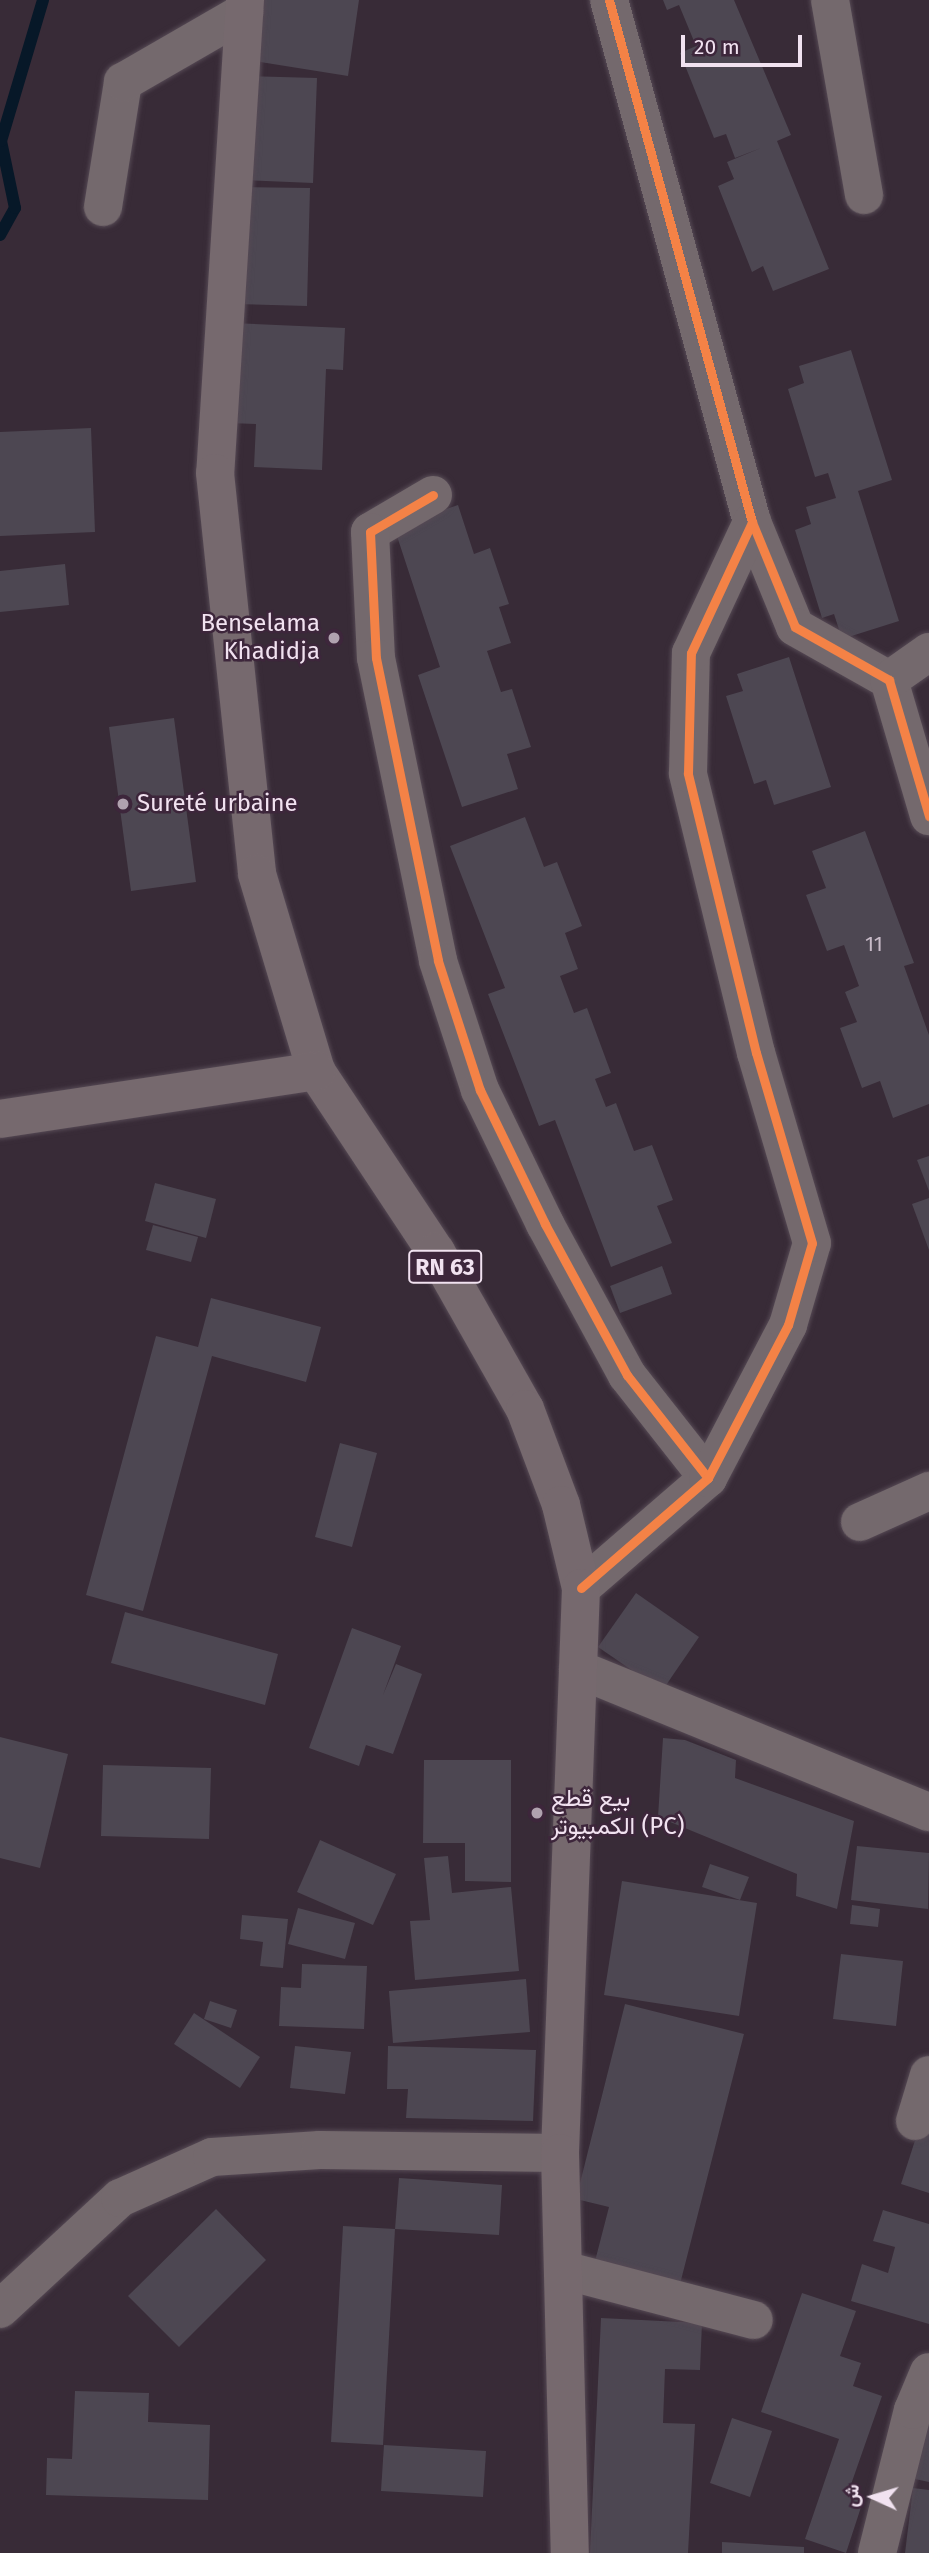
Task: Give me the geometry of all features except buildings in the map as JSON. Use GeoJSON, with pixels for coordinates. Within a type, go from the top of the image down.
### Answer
{"type":"FeatureCollection","features":[{"type":"Feature","properties":{"kind":"main road","name":"RN 63"},"geometry":{"type":"LineString","coordinates":[[245,6],[215,473],[257,874],[316,1071],[436,1252],[525,1409],[561,1505],[581,1588],[560,2153],[567,2271],[570,2553]]}},
{"type":"Feature","properties":{"kind":"main road"},"geometry":{"type":"LineString","coordinates":[[0,1119],[316,1071]]}},
{"type":"Feature","properties":{"kind":"street"},"geometry":{"type":"LineString","coordinates":[[609,0],[752,522],[795,627],[889,680],[929,816]]}},
{"type":"Feature","properties":{"kind":"street"},"geometry":{"type":"LineString","coordinates":[[830,0],[864,195]]}},
{"type":"Feature","properties":{"kind":"street"},"geometry":{"type":"LineString","coordinates":[[103,207],[123,82],[245,6]]}},
{"type":"Feature","properties":{"kind":"street"},"geometry":{"type":"LineString","coordinates":[[433,495],[370,532],[376,658],[438,961],[480,1090],[545,1224],[627,1374],[708,1478]]}},
{"type":"Feature","properties":{"kind":"street"},"geometry":{"type":"LineString","coordinates":[[581,1588],[708,1478],[788,1325],[812,1243],[732,963],[688,773],[691,653],[752,522]]}},
{"type":"Feature","properties":{"kind":"street"},"geometry":{"type":"LineString","coordinates":[[889,680],[929,652]]}},
{"type":"Feature","properties":{"kind":"street"},"geometry":{"type":"LineString","coordinates":[[860,1522],[929,1491]]}},
{"type":"Feature","properties":{"kind":"street"},"geometry":{"type":"LineString","coordinates":[[578,1669],[929,1812]]}},
{"type":"Feature","properties":{"kind":"street"},"geometry":{"type":"LineString","coordinates":[[915,2121],[929,2075]]}},
{"type":"Feature","properties":{"kind":"street"},"geometry":{"type":"LineString","coordinates":[[0,2309],[120,2198],[212,2157],[320,2150],[560,2153]]}},
{"type":"Feature","properties":{"kind":"street"},"geometry":{"type":"LineString","coordinates":[[567,2271],[754,2320]]}},
{"type":"Feature","properties":{"kind":"street"},"geometry":{"type":"LineString","coordinates":[[877,2553],[913,2410],[929,2372]]}},
{"type":"Feature","properties":{"kind":"waterway"},"geometry":{"type":"LineString","coordinates":[[0,235],[15,208],[1,141],[43,0]]}},
{"type":"Feature","properties":{"kind":"cycle path"},"geometry":{"type":"LineString","coordinates":[[609,0],[752,522],[795,627],[889,680],[929,816]]}},
{"type":"Feature","properties":{"kind":"cycle path"},"geometry":{"type":"LineString","coordinates":[[433,495],[370,532],[376,658],[438,961],[480,1090],[545,1224],[627,1375],[708,1478]]}},
{"type":"Feature","properties":{"kind":"cycle path"},"geometry":{"type":"LineString","coordinates":[[581,1588],[708,1478],[788,1325],[812,1243],[756,1053],[688,773],[691,653],[752,522]]}},
{"type":"Feature","properties":{"kind":"place","name":"Benselama Khadidja"},"geometry":{"type":"Point","coordinates":[334,638]}},
{"type":"Feature","properties":{"kind":"place","name":"Sureté urbaine"},"geometry":{"type":"Point","coordinates":[123,804]}},
{"type":"Feature","properties":{"kind":"place","name":"بيع قطع الكمبيوتر (PC)"},"geometry":{"type":"Point","coordinates":[537,1813]}}]}
